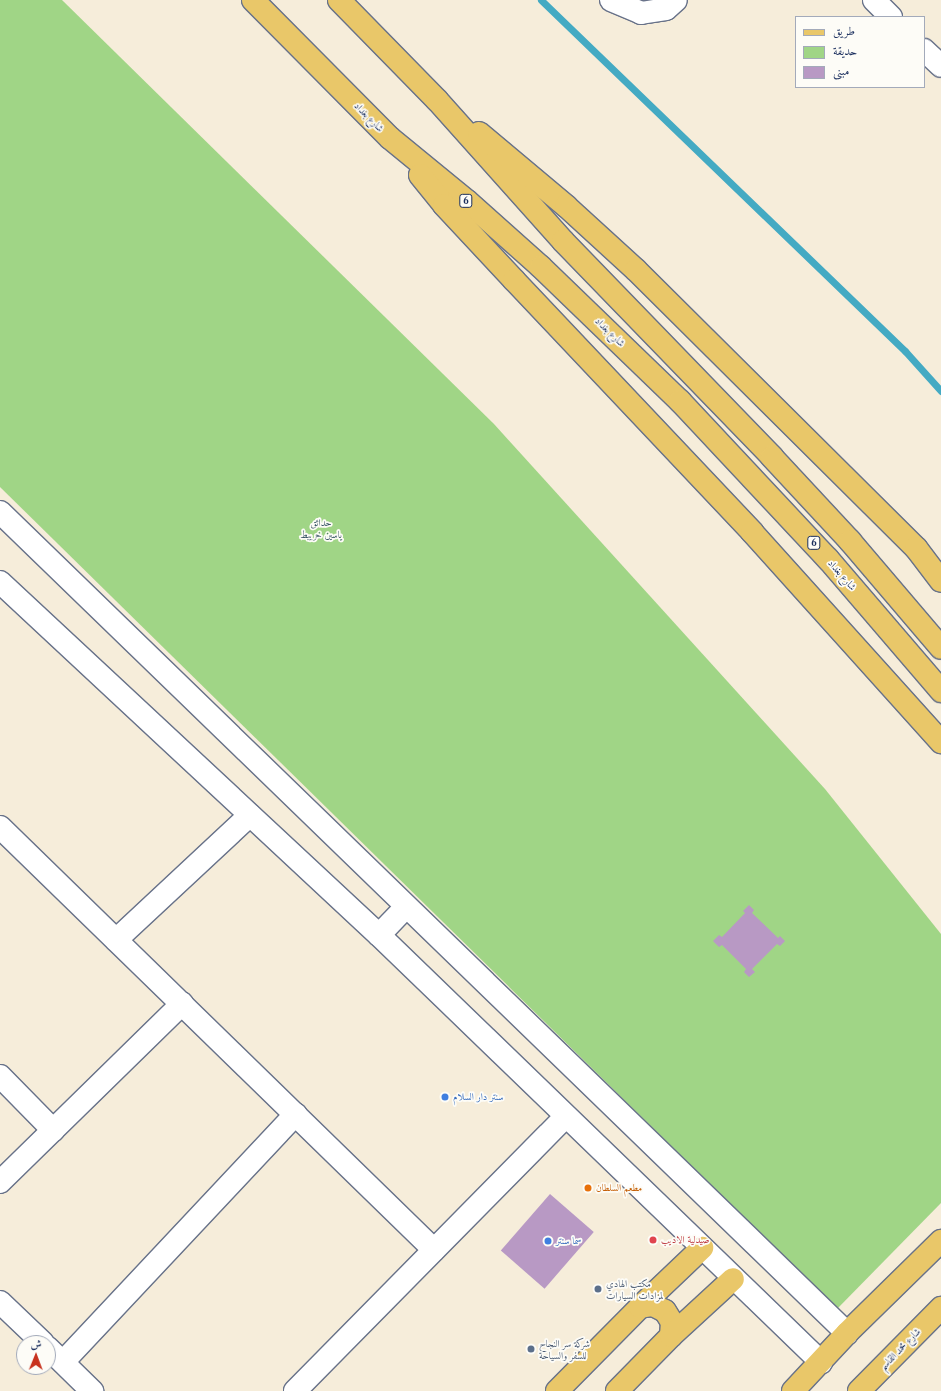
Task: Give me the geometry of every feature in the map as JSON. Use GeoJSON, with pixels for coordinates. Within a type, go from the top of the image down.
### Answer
{"type":"FeatureCollection","features":[{"type":"Feature","properties":{"kind":"main road","name":"شارع بغداد"},"geometry":{"type":"LineString","coordinates":[[253,0],[390,138],[467,201],[542,267],[680,401],[828,559],[941,692]]}},
{"type":"Feature","properties":{"kind":"main road"},"geometry":{"type":"LineString","coordinates":[[339,0],[438,100],[563,241],[700,382],[850,541],[941,648]]}},
{"type":"Feature","properties":{"kind":"main road"},"geometry":{"type":"LineString","coordinates":[[438,100],[508,157],[636,270],[916,548],[941,581]]}},
{"type":"Feature","properties":{"kind":"main road"},"geometry":{"type":"LineString","coordinates":[[390,138],[444,205],[752,532],[941,742]]}},
{"type":"Feature","properties":{"kind":"main road"},"geometry":{"type":"LineString","coordinates":[[793,1391],[847,1334],[941,1241]]}},
{"type":"Feature","properties":{"kind":"main road"},"geometry":{"type":"LineString","coordinates":[[557,1391],[640,1307],[702,1248]]}},
{"type":"Feature","properties":{"kind":"main road"},"geometry":{"type":"LineString","coordinates":[[617,1391],[670,1336],[733,1279]]}},
{"type":"Feature","properties":{"kind":"main road"},"geometry":{"type":"LineString","coordinates":[[640,1307],[653,1305],[665,1310],[672,1322],[670,1336]]}},
{"type":"Feature","properties":{"kind":"main road","name":"شارع محمد القاسم"},"geometry":{"type":"LineString","coordinates":[[859,1391],[941,1308]]}},
{"type":"Feature","properties":{"kind":"street"},"geometry":{"type":"LineString","coordinates":[[610,0],[641,13],[666,9],[676,0]]}},
{"type":"Feature","properties":{"kind":"street"},"geometry":{"type":"LineString","coordinates":[[874,0],[890,16]]}},
{"type":"Feature","properties":{"kind":"street"},"geometry":{"type":"LineString","coordinates":[[925,51],[941,66]]}},
{"type":"Feature","properties":{"kind":"street"},"geometry":{"type":"LineString","coordinates":[[0,512],[847,1334]]}},
{"type":"Feature","properties":{"kind":"street"},"geometry":{"type":"LineString","coordinates":[[0,582],[380,935],[733,1279],[821,1362]]}},
{"type":"Feature","properties":{"kind":"street"},"geometry":{"type":"LineString","coordinates":[[116,940],[250,815]]}},
{"type":"Feature","properties":{"kind":"street"},"geometry":{"type":"LineString","coordinates":[[0,827],[434,1250]]}},
{"type":"Feature","properties":{"kind":"street"},"geometry":{"type":"LineString","coordinates":[[380,935],[406,907]]}},
{"type":"Feature","properties":{"kind":"street"},"geometry":{"type":"LineString","coordinates":[[0,1182],[182,1004]]}},
{"type":"Feature","properties":{"kind":"street"},"geometry":{"type":"LineString","coordinates":[[0,1076],[53,1130]]}},
{"type":"Feature","properties":{"kind":"street"},"geometry":{"type":"LineString","coordinates":[[56,1354],[296,1114]]}},
{"type":"Feature","properties":{"kind":"street"},"geometry":{"type":"LineString","coordinates":[[303,1388],[434,1250],[566,1116]]}},
{"type":"Feature","properties":{"kind":"street"},"geometry":{"type":"LineString","coordinates":[[0,1302],[35,1335]]}},
{"type":"Feature","properties":{"kind":"street"},"geometry":{"type":"LineString","coordinates":[[56,1356],[92,1391]]}},
{"type":"Feature","properties":{"kind":"green space","name":"حدائق ياسين خريبط"},"geometry":{"type":"Polygon","coordinates":[[[0,0],[62,0],[494,424],[825,789],[941,934],[941,1203],[837,1309],[0,487],[0,0]]]}},
{"type":"Feature","properties":{"kind":"building"},"geometry":{"type":"Polygon","coordinates":[[[749,905],[754,910],[752,913],[778,938],[780,936],[785,941],[780,946],[777,944],[752,969],[755,972],[749,977],[744,972],[746,969],[722,945],[719,947],[713,941],[719,935],[722,937],[745,913],[743,911],[749,905]]]}},
{"type":"Feature","properties":{"kind":"building","name":"سما سنتر"},"geometry":{"type":"Polygon","coordinates":[[[550,1194],[594,1232],[545,1289],[501,1251],[550,1194]]]}},
{"type":"Feature","properties":{"kind":"waterway"},"geometry":{"type":"LineString","coordinates":[[541,0],[905,351],[941,391]]}},
{"type":"Feature","properties":{"kind":"place","name":"سنتر دار السلام"},"geometry":{"type":"Point","coordinates":[445,1097]}},
{"type":"Feature","properties":{"kind":"place","name":"مطعم السلطان"},"geometry":{"type":"Point","coordinates":[588,1188]}},
{"type":"Feature","properties":{"kind":"place","name":"صيدلية الاديب"},"geometry":{"type":"Point","coordinates":[653,1240]}},
{"type":"Feature","properties":{"kind":"place","name":"سما سنتر"},"geometry":{"type":"Point","coordinates":[548,1241]}},
{"type":"Feature","properties":{"kind":"place","name":"مكتب الهادي لمزادات السيارات"},"geometry":{"type":"Point","coordinates":[598,1289]}},
{"type":"Feature","properties":{"kind":"place","name":"شركة سر النجاح للسفر والسياحة"},"geometry":{"type":"Point","coordinates":[531,1349]}}]}
